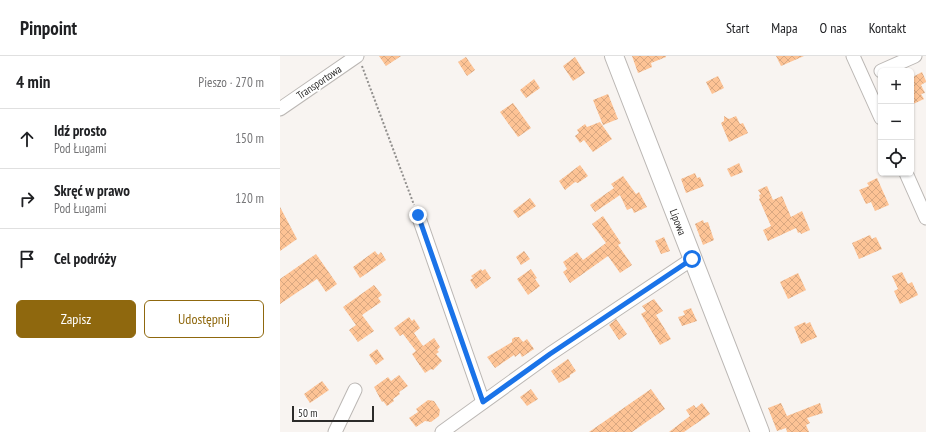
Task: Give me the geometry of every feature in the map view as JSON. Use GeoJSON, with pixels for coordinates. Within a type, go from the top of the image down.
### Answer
{"type":"FeatureCollection","features":[{"type":"Feature","properties":{"kind":"main road","name":"Lipowa"},"geometry":{"type":"LineString","coordinates":[[614,56],[760,432]]}},
{"type":"Feature","properties":{"kind":"street"},"geometry":{"type":"LineString","coordinates":[[853,56],[878,111]]}},
{"type":"Feature","properties":{"kind":"street"},"geometry":{"type":"LineString","coordinates":[[888,68],[915,56]]}},
{"type":"Feature","properties":{"kind":"street","name":"Transportowa"},"geometry":{"type":"LineString","coordinates":[[280,109],[359,60]]}},
{"type":"Feature","properties":{"kind":"street"},"geometry":{"type":"LineString","coordinates":[[864,79],[878,72]]}},
{"type":"Feature","properties":{"kind":"street"},"geometry":{"type":"LineString","coordinates":[[907,176],[926,218]]}},
{"type":"Feature","properties":{"kind":"street"},"geometry":{"type":"LineString","coordinates":[[418,215],[483,402]]}},
{"type":"Feature","properties":{"kind":"street"},"geometry":{"type":"LineString","coordinates":[[442,432],[550,354],[692,259]]}},
{"type":"Feature","properties":{"kind":"street"},"geometry":{"type":"LineString","coordinates":[[335,432],[355,390]]}},
{"type":"Feature","properties":{"kind":"path"},"geometry":{"type":"LineString","coordinates":[[359,60],[418,215]]}},
{"type":"Feature","properties":{"kind":"building"},"geometry":{"type":"Polygon","coordinates":[[[379,56],[401,56],[386,66],[379,56]]]}},
{"type":"Feature","properties":{"kind":"building"},"geometry":{"type":"Polygon","coordinates":[[[632,56],[666,57],[651,63],[652,67],[638,73],[632,56]]]}},
{"type":"Feature","properties":{"kind":"building"},"geometry":{"type":"Polygon","coordinates":[[[776,56],[804,56],[781,66],[776,56]]]}},
{"type":"Feature","properties":{"kind":"building"},"geometry":{"type":"Polygon","coordinates":[[[466,57],[475,70],[467,76],[458,62],[466,57]]]}},
{"type":"Feature","properties":{"kind":"building"},"geometry":{"type":"Polygon","coordinates":[[[575,57],[585,73],[573,81],[563,66],[575,57]]]}},
{"type":"Feature","properties":{"kind":"building"},"geometry":{"type":"Polygon","coordinates":[[[922,72],[926,82],[921,85],[925,93],[921,94],[924,99],[914,104],[914,76],[922,72]]]}},
{"type":"Feature","properties":{"kind":"building"},"geometry":{"type":"Polygon","coordinates":[[[718,76],[724,88],[712,94],[706,82],[718,76]]]}},
{"type":"Feature","properties":{"kind":"building"},"geometry":{"type":"Polygon","coordinates":[[[534,79],[540,88],[526,98],[520,90],[534,79]]]}},
{"type":"Feature","properties":{"kind":"building"},"geometry":{"type":"Polygon","coordinates":[[[608,94],[618,119],[603,125],[593,100],[608,94]]]}},
{"type":"Feature","properties":{"kind":"building"},"geometry":{"type":"Polygon","coordinates":[[[513,103],[531,128],[518,137],[500,112],[513,103]]]}},
{"type":"Feature","properties":{"kind":"building"},"geometry":{"type":"Polygon","coordinates":[[[724,116],[729,119],[736,116],[740,124],[743,123],[748,133],[729,142],[721,123],[724,121],[724,116]]]}},
{"type":"Feature","properties":{"kind":"building"},"geometry":{"type":"Polygon","coordinates":[[[600,122],[612,139],[593,152],[584,140],[580,143],[575,136],[579,133],[577,130],[585,124],[587,127],[600,122]]]}},
{"type":"Feature","properties":{"kind":"building"},"geometry":{"type":"Polygon","coordinates":[[[739,163],[743,172],[731,177],[727,169],[739,163]]]}},
{"type":"Feature","properties":{"kind":"building"},"geometry":{"type":"Polygon","coordinates":[[[580,165],[588,176],[578,183],[575,182],[565,190],[559,181],[580,165]]]}},
{"type":"Feature","properties":{"kind":"building"},"geometry":{"type":"Polygon","coordinates":[[[695,173],[697,178],[700,177],[704,186],[686,193],[681,179],[695,173]]]}},
{"type":"Feature","properties":{"kind":"building"},"geometry":{"type":"Polygon","coordinates":[[[623,176],[636,194],[639,192],[647,207],[634,213],[632,208],[627,210],[620,195],[595,212],[590,205],[614,188],[611,184],[623,176]]]}},
{"type":"Feature","properties":{"kind":"building"},"geometry":{"type":"Polygon","coordinates":[[[877,178],[889,205],[875,211],[871,202],[866,204],[859,190],[869,186],[867,183],[877,178]]]}},
{"type":"Feature","properties":{"kind":"building"},"geometry":{"type":"Polygon","coordinates":[[[767,186],[773,200],[782,196],[791,217],[802,211],[810,230],[801,234],[800,232],[798,233],[796,228],[768,241],[763,230],[771,226],[759,199],[759,195],[761,194],[758,190],[767,186]]]}},
{"type":"Feature","properties":{"kind":"building"},"geometry":{"type":"Polygon","coordinates":[[[530,198],[536,206],[518,218],[513,211],[530,198]]]}},
{"type":"Feature","properties":{"kind":"building"},"geometry":{"type":"Polygon","coordinates":[[[280,207],[297,239],[280,251],[280,207]]]}},
{"type":"Feature","properties":{"kind":"building"},"geometry":{"type":"Polygon","coordinates":[[[603,216],[621,243],[618,245],[632,265],[620,273],[608,256],[570,283],[563,272],[567,269],[563,262],[577,252],[583,260],[606,243],[592,224],[603,216]]]}},
{"type":"Feature","properties":{"kind":"building"},"geometry":{"type":"Polygon","coordinates":[[[703,220],[704,223],[708,222],[714,240],[703,245],[695,224],[703,220]]]}},
{"type":"Feature","properties":{"kind":"building"},"geometry":{"type":"Polygon","coordinates":[[[870,235],[872,239],[876,237],[882,249],[859,259],[852,243],[870,235]]]}},
{"type":"Feature","properties":{"kind":"building"},"geometry":{"type":"Polygon","coordinates":[[[664,237],[670,251],[661,254],[655,241],[664,237]]]}},
{"type":"Feature","properties":{"kind":"building"},"geometry":{"type":"Polygon","coordinates":[[[375,251],[378,255],[381,252],[386,260],[360,278],[353,267],[375,251]]]}},
{"type":"Feature","properties":{"kind":"building"},"geometry":{"type":"Polygon","coordinates":[[[524,251],[530,259],[521,265],[516,257],[524,251]]]}},
{"type":"Feature","properties":{"kind":"building"},"geometry":{"type":"Polygon","coordinates":[[[316,254],[337,284],[326,292],[317,279],[280,304],[280,279],[316,254]]]}},
{"type":"Feature","properties":{"kind":"building"},"geometry":{"type":"Polygon","coordinates":[[[481,269],[482,271],[485,269],[491,278],[476,289],[470,280],[473,278],[471,276],[481,269]]]}},
{"type":"Feature","properties":{"kind":"building"},"geometry":{"type":"Polygon","coordinates":[[[531,269],[540,286],[528,295],[517,279],[531,269]]]}},
{"type":"Feature","properties":{"kind":"building"},"geometry":{"type":"Polygon","coordinates":[[[902,272],[908,284],[912,282],[918,295],[900,304],[894,291],[898,289],[892,276],[902,272]]]}},
{"type":"Feature","properties":{"kind":"building"},"geometry":{"type":"Polygon","coordinates":[[[798,273],[806,290],[788,299],[780,282],[798,273]]]}},
{"type":"Feature","properties":{"kind":"building"},"geometry":{"type":"Polygon","coordinates":[[[374,285],[382,295],[378,298],[381,302],[362,315],[374,331],[358,342],[349,330],[356,325],[343,307],[374,285]]]}},
{"type":"Feature","properties":{"kind":"building"},"geometry":{"type":"Polygon","coordinates":[[[654,299],[663,311],[656,315],[671,339],[660,345],[641,314],[646,311],[642,306],[654,299]]]}},
{"type":"Feature","properties":{"kind":"building"},"geometry":{"type":"Polygon","coordinates":[[[691,308],[697,321],[682,326],[678,317],[685,315],[683,311],[691,308]]]}},
{"type":"Feature","properties":{"kind":"building"},"geometry":{"type":"Polygon","coordinates":[[[409,317],[412,321],[414,319],[420,328],[414,333],[423,346],[434,338],[440,347],[437,350],[439,352],[436,354],[442,361],[433,370],[431,369],[425,373],[412,354],[416,351],[403,334],[400,336],[394,328],[409,317]]]}},
{"type":"Feature","properties":{"kind":"building"},"geometry":{"type":"Polygon","coordinates":[[[616,319],[627,334],[619,340],[609,325],[616,319]]]}},
{"type":"Feature","properties":{"kind":"building"},"geometry":{"type":"Polygon","coordinates":[[[805,322],[806,324],[810,322],[817,337],[801,344],[794,327],[805,322]]]}},
{"type":"Feature","properties":{"kind":"building"},"geometry":{"type":"Polygon","coordinates":[[[519,337],[523,342],[527,339],[534,349],[522,357],[520,353],[515,357],[514,355],[495,368],[487,357],[512,342],[512,339],[519,337]]]}},
{"type":"Feature","properties":{"kind":"building"},"geometry":{"type":"Polygon","coordinates":[[[377,349],[384,359],[376,365],[369,355],[377,349]]]}},
{"type":"Feature","properties":{"kind":"building"},"geometry":{"type":"Polygon","coordinates":[[[568,359],[576,371],[570,375],[570,377],[559,383],[551,371],[568,359]]]}},
{"type":"Feature","properties":{"kind":"building"},"geometry":{"type":"Polygon","coordinates":[[[399,375],[408,386],[399,392],[400,394],[393,399],[394,401],[387,406],[383,401],[382,402],[374,387],[388,377],[391,381],[399,375]]]}},
{"type":"Feature","properties":{"kind":"building"},"geometry":{"type":"Polygon","coordinates":[[[322,381],[329,390],[310,403],[304,394],[322,381]]]}},
{"type":"Feature","properties":{"kind":"building"},"geometry":{"type":"Polygon","coordinates":[[[531,389],[538,399],[527,406],[520,397],[531,389]]]}},
{"type":"Feature","properties":{"kind":"building"},"geometry":{"type":"Polygon","coordinates":[[[651,389],[665,409],[632,432],[589,432],[651,389]]]}},
{"type":"Feature","properties":{"kind":"building"},"geometry":{"type":"Polygon","coordinates":[[[428,400],[434,401],[440,410],[439,416],[431,422],[425,421],[416,427],[409,418],[418,412],[416,409],[428,400]]]}},
{"type":"Feature","properties":{"kind":"building"},"geometry":{"type":"Polygon","coordinates":[[[702,403],[710,414],[684,432],[669,432],[690,416],[686,410],[694,405],[696,408],[702,403]]]}},
{"type":"Feature","properties":{"kind":"building"},"geometry":{"type":"Polygon","coordinates":[[[781,403],[787,416],[820,403],[823,413],[807,418],[810,423],[806,425],[809,432],[787,432],[786,428],[777,431],[768,408],[781,403]]]}},
{"type":"Feature","properties":{"kind":"route"},"geometry":{"type":"LineString","coordinates":[[418,215],[483,402],[550,354],[692,259]]}}]}
